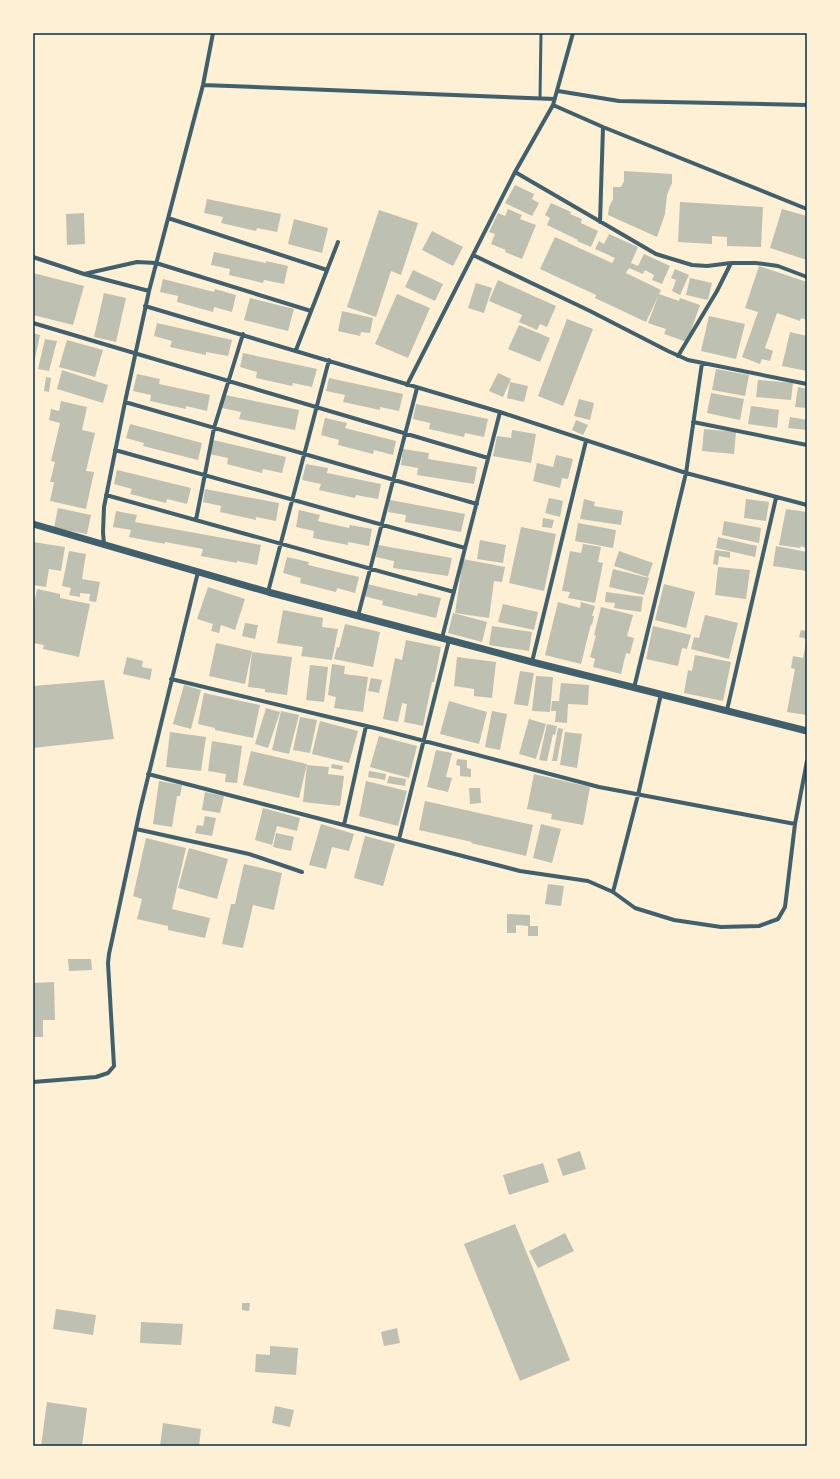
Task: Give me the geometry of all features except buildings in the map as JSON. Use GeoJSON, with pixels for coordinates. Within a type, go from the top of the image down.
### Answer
{"type":"FeatureCollection","features":[{"type":"Feature","properties":{"kind":"street"},"geometry":{"type":"LineString","coordinates":[[104,545],[103,520],[106,495],[145,306],[203,85],[213,33]]}},
{"type":"Feature","properties":{"kind":"street"},"geometry":{"type":"LineString","coordinates":[[407,385],[515,172],[553,105],[573,33]]}},
{"type":"Feature","properties":{"kind":"street"},"geometry":{"type":"LineString","coordinates":[[203,85],[555,99]]}},
{"type":"Feature","properties":{"kind":"street"},"geometry":{"type":"LineString","coordinates":[[558,91],[619,100],[807,105]]}},
{"type":"Feature","properties":{"kind":"street"},"geometry":{"type":"LineString","coordinates":[[553,105],[603,127],[807,209]]}},
{"type":"Feature","properties":{"kind":"street"},"geometry":{"type":"LineString","coordinates":[[600,222],[603,127]]}},
{"type":"Feature","properties":{"kind":"street"},"geometry":{"type":"LineString","coordinates":[[515,172],[656,254],[692,265],[708,266],[730,263],[756,263],[778,266],[807,277]]}},
{"type":"Feature","properties":{"kind":"street"},"geometry":{"type":"LineString","coordinates":[[168,218],[327,270]]}},
{"type":"Feature","properties":{"kind":"street"},"geometry":{"type":"LineString","coordinates":[[296,350],[338,242]]}},
{"type":"Feature","properties":{"kind":"street"},"geometry":{"type":"LineString","coordinates":[[473,255],[688,360],[807,384]]}},
{"type":"Feature","properties":{"kind":"street"},"geometry":{"type":"LineString","coordinates":[[33,257],[84,274],[149,291]]}},
{"type":"Feature","properties":{"kind":"street"},"geometry":{"type":"LineString","coordinates":[[84,274],[136,262],[156,263],[311,311]]}},
{"type":"Feature","properties":{"kind":"street"},"geometry":{"type":"LineString","coordinates":[[678,356],[717,291],[730,263]]}},
{"type":"Feature","properties":{"kind":"street"},"geometry":{"type":"LineString","coordinates":[[145,306],[243,334],[500,412],[686,473],[807,505]]}},
{"type":"Feature","properties":{"kind":"street"},"geometry":{"type":"LineString","coordinates":[[33,323],[488,458]]}},
{"type":"Feature","properties":{"kind":"street"},"geometry":{"type":"LineString","coordinates":[[196,520],[214,428],[243,334]]}},
{"type":"Feature","properties":{"kind":"street"},"geometry":{"type":"LineString","coordinates":[[268,592],[329,360]]}},
{"type":"Feature","properties":{"kind":"street"},"geometry":{"type":"LineString","coordinates":[[634,688],[686,473],[702,363]]}},
{"type":"Feature","properties":{"kind":"street"},"geometry":{"type":"LineString","coordinates":[[358,616],[417,388]]}},
{"type":"Feature","properties":{"kind":"street"},"geometry":{"type":"LineString","coordinates":[[125,402],[477,504]]}},
{"type":"Feature","properties":{"kind":"street"},"geometry":{"type":"LineString","coordinates":[[399,839],[425,741],[454,592],[500,412]]}},
{"type":"Feature","properties":{"kind":"street"},"geometry":{"type":"LineString","coordinates":[[693,422],[807,445]]}},
{"type":"Feature","properties":{"kind":"street"},"geometry":{"type":"LineString","coordinates":[[532,662],[586,441]]}},
{"type":"Feature","properties":{"kind":"street"},"geometry":{"type":"LineString","coordinates":[[115,450],[466,548]]}},
{"type":"Feature","properties":{"kind":"street"},"geometry":{"type":"LineString","coordinates":[[106,495],[454,592]]}},
{"type":"Feature","properties":{"kind":"street"},"geometry":{"type":"LineString","coordinates":[[727,710],[776,498]]}},
{"type":"Feature","properties":{"kind":"street"},"geometry":{"type":"LineString","coordinates":[[33,524],[268,592],[532,662],[807,731]]}},
{"type":"Feature","properties":{"kind":"street"},"geometry":{"type":"LineString","coordinates":[[33,1082],[96,1077],[108,1073],[114,1066],[108,963],[148,774],[198,572]]}},
{"type":"Feature","properties":{"kind":"street"},"geometry":{"type":"LineString","coordinates":[[172,678],[425,741],[599,787],[795,824]]}},
{"type":"Feature","properties":{"kind":"street"},"geometry":{"type":"LineString","coordinates":[[613,892],[638,795],[661,694]]}},
{"type":"Feature","properties":{"kind":"street"},"geometry":{"type":"LineString","coordinates":[[344,825],[366,726]]}},
{"type":"Feature","properties":{"kind":"street"},"geometry":{"type":"LineString","coordinates":[[148,774],[520,871],[588,881],[613,892],[635,908],[674,920],[721,927],[759,926],[778,919],[785,907],[795,824],[807,761]]}},
{"type":"Feature","properties":{"kind":"street"},"geometry":{"type":"LineString","coordinates":[[136,829],[249,854],[302,872]]}},
{"type":"Feature","properties":{"kind":"lane"},"geometry":{"type":"LineString","coordinates":[[540,98],[541,33]]}}]}
